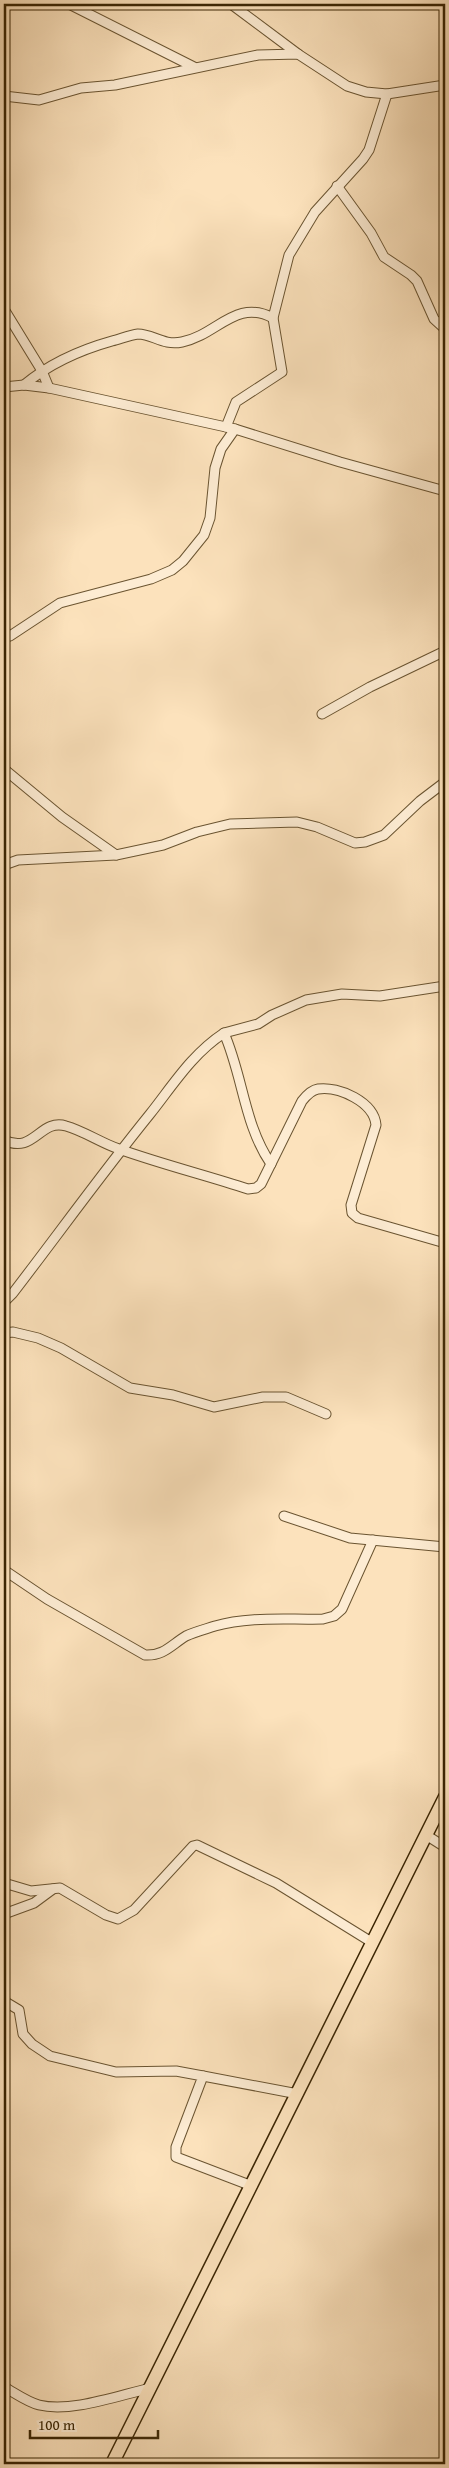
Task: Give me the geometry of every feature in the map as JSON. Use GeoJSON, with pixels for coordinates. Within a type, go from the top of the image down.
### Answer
{"type":"FeatureCollection","features":[{"type":"Feature","properties":{"kind":"main road"},"geometry":{"type":"LineString","coordinates":[[112,2464],[445,1797]]}},
{"type":"Feature","properties":{"kind":"street"},"geometry":{"type":"LineString","coordinates":[[69,4],[194,67]]}},
{"type":"Feature","properties":{"kind":"street"},"geometry":{"type":"LineString","coordinates":[[230,4],[298,54],[354,89],[387,94],[445,85]]}},
{"type":"Feature","properties":{"kind":"street"},"geometry":{"type":"LineString","coordinates":[[4,96],[39,100],[54,98],[81,88],[115,85],[258,55],[298,54]]}},
{"type":"Feature","properties":{"kind":"street"},"geometry":{"type":"LineString","coordinates":[[4,637],[10,636],[60,603],[150,579],[172,570],[182,562],[204,535],[210,518],[215,468],[230,428],[236,402],[282,372],[273,318],[289,255],[315,212],[337,186],[359,165],[369,150],[387,94]]}},
{"type":"Feature","properties":{"kind":"street"},"geometry":{"type":"LineString","coordinates":[[337,186],[371,233],[384,257],[411,275],[417,282],[434,319],[445,329]]}},
{"type":"Feature","properties":{"kind":"street"},"geometry":{"type":"LineString","coordinates":[[4,308],[42,370],[49,388]]}},
{"type":"Feature","properties":{"kind":"street"},"geometry":{"type":"LineString","coordinates":[[24,385],[42,370],[88,348],[136,334],[162,342],[181,342],[197,338],[221,323],[248,311],[260,311],[273,318]]}},
{"type":"Feature","properties":{"kind":"street"},"geometry":{"type":"LineString","coordinates":[[4,387],[24,385],[49,388],[230,428],[340,462],[445,490]]}},
{"type":"Feature","properties":{"kind":"street"},"geometry":{"type":"LineString","coordinates":[[322,714],[370,687],[445,651]]}},
{"type":"Feature","properties":{"kind":"street"},"geometry":{"type":"LineString","coordinates":[[4,769],[62,817],[116,855]]}},
{"type":"Feature","properties":{"kind":"street"},"geometry":{"type":"LineString","coordinates":[[4,865],[18,860],[116,855],[164,845],[197,832],[230,824],[298,822],[317,827],[355,843],[365,842],[384,835],[420,800],[445,782]]}},
{"type":"Feature","properties":{"kind":"street"},"geometry":{"type":"LineString","coordinates":[[4,1302],[13,1293],[120,1150],[194,1056],[224,1033],[258,1024],[272,1015],[306,1000],[342,994],[380,996],[445,986]]}},
{"type":"Feature","properties":{"kind":"street"},"geometry":{"type":"LineString","coordinates":[[224,1033],[233,1054],[258,1146],[271,1164]]}},
{"type":"Feature","properties":{"kind":"street"},"geometry":{"type":"LineString","coordinates":[[4,1140],[12,1144],[22,1144],[52,1125],[60,1124],[120,1150],[248,1189],[256,1188],[261,1184],[302,1101],[309,1093],[318,1089],[345,1093],[370,1108],[375,1116],[376,1125],[351,1205],[352,1212],[358,1218],[445,1243]]}},
{"type":"Feature","properties":{"kind":"street"},"geometry":{"type":"LineString","coordinates":[[4,1332],[13,1332],[38,1338],[61,1348],[130,1388],[173,1395],[214,1407],[264,1397],[286,1397],[326,1414]]}},
{"type":"Feature","properties":{"kind":"street"},"geometry":{"type":"LineString","coordinates":[[284,1516],[350,1538],[445,1547]]}},
{"type":"Feature","properties":{"kind":"street"},"geometry":{"type":"LineString","coordinates":[[4,1570],[63,1609],[145,1655],[155,1656],[164,1653],[187,1636],[217,1625],[249,1620],[323,1619],[334,1616],[342,1609],[373,1540]]}},
{"type":"Feature","properties":{"kind":"street"},"geometry":{"type":"LineString","coordinates":[[426,1835],[445,1847]]}},
{"type":"Feature","properties":{"kind":"street"},"geometry":{"type":"LineString","coordinates":[[4,1883],[31,1891],[60,1888],[106,1915],[122,1918],[134,1910],[193,1846],[197,1845],[276,1883],[373,1943]]}},
{"type":"Feature","properties":{"kind":"street"},"geometry":{"type":"LineString","coordinates":[[4,1914],[34,1904],[53,1889]]}},
{"type":"Feature","properties":{"kind":"street"},"geometry":{"type":"LineString","coordinates":[[4,2001],[19,2010],[23,2034],[32,2044],[50,2056],[116,2072],[176,2071],[298,2094]]}},
{"type":"Feature","properties":{"kind":"street"},"geometry":{"type":"LineString","coordinates":[[203,2076],[176,2147],[176,2157],[252,2186]]}},
{"type":"Feature","properties":{"kind":"street"},"geometry":{"type":"LineString","coordinates":[[4,2387],[38,2405],[57,2407],[151,2388]]}}]}
